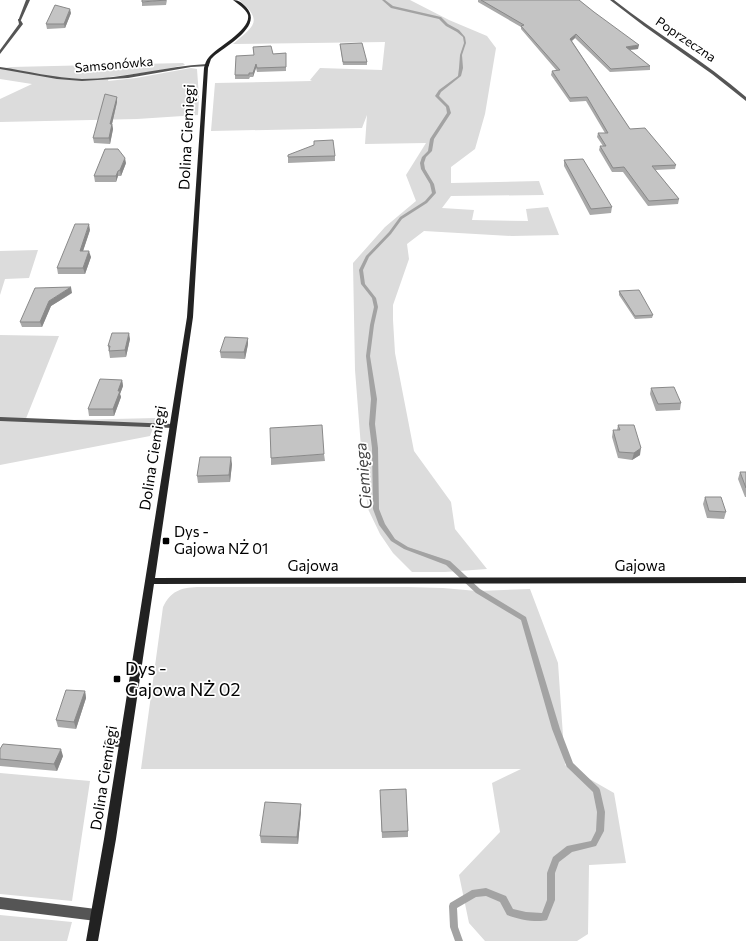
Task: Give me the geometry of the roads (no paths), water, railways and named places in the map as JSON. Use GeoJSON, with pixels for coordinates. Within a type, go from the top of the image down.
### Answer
{"type":"FeatureCollection","features":[{"type":"Feature","properties":{"kind":"street"},"geometry":{"type":"LineString","coordinates":[[0,53],[21,24],[19,20],[28,0]]}},
{"type":"Feature","properties":{"kind":"street","name":"Dolina Ciemięgi"},"geometry":{"type":"LineString","coordinates":[[92,941],[125,742],[192,301],[207,65],[210,57],[241,33],[249,22],[250,18],[248,13],[235,0]]}},
{"type":"Feature","properties":{"kind":"street","name":"Poprzeczna"},"geometry":{"type":"LineString","coordinates":[[612,0],[627,12],[714,71],[746,100]]}},
{"type":"Feature","properties":{"kind":"street","name":"Samsonówka"},"geometry":{"type":"LineString","coordinates":[[0,68],[57,78],[82,80],[128,77],[191,66],[207,65]]}},
{"type":"Feature","properties":{"kind":"street"},"geometry":{"type":"LineString","coordinates":[[0,419],[173,426]]}},
{"type":"Feature","properties":{"kind":"street","name":"Gajowa"},"geometry":{"type":"LineString","coordinates":[[149,581],[746,580]]}},
{"type":"Feature","properties":{"kind":"street"},"geometry":{"type":"LineString","coordinates":[[110,743],[125,742]]}},
{"type":"Feature","properties":{"kind":"street"},"geometry":{"type":"LineString","coordinates":[[0,903],[96,915]]}},
{"type":"Feature","properties":{"kind":"waterway","name":"Ciemięga"},"geometry":{"type":"LineString","coordinates":[[383,0],[392,7],[440,18],[447,25],[458,31],[464,37],[465,43],[461,55],[461,68],[459,76],[440,91],[437,96],[448,107],[449,113],[432,139],[430,151],[424,157],[422,163],[423,169],[432,184],[434,193],[426,202],[401,218],[390,233],[367,257],[361,270],[363,284],[374,298],[376,307],[368,356],[374,399],[372,424],[375,448],[376,509],[382,525],[393,540],[406,548],[448,563],[478,591],[524,619],[556,729],[570,765],[596,790],[601,812],[600,831],[593,844],[570,849],[556,860],[551,873],[551,900],[544,917],[526,916],[510,912],[503,899],[486,892],[475,893],[453,906],[454,927],[459,941]]}},
{"type":"Feature","properties":{"kind":"place","name":"Dys - Gajowa NŻ 01"},"geometry":{"type":"Point","coordinates":[166,541]}},
{"type":"Feature","properties":{"kind":"place","name":"Dys - Gajowa NŻ 02"},"geometry":{"type":"Point","coordinates":[117,679]}}]}
